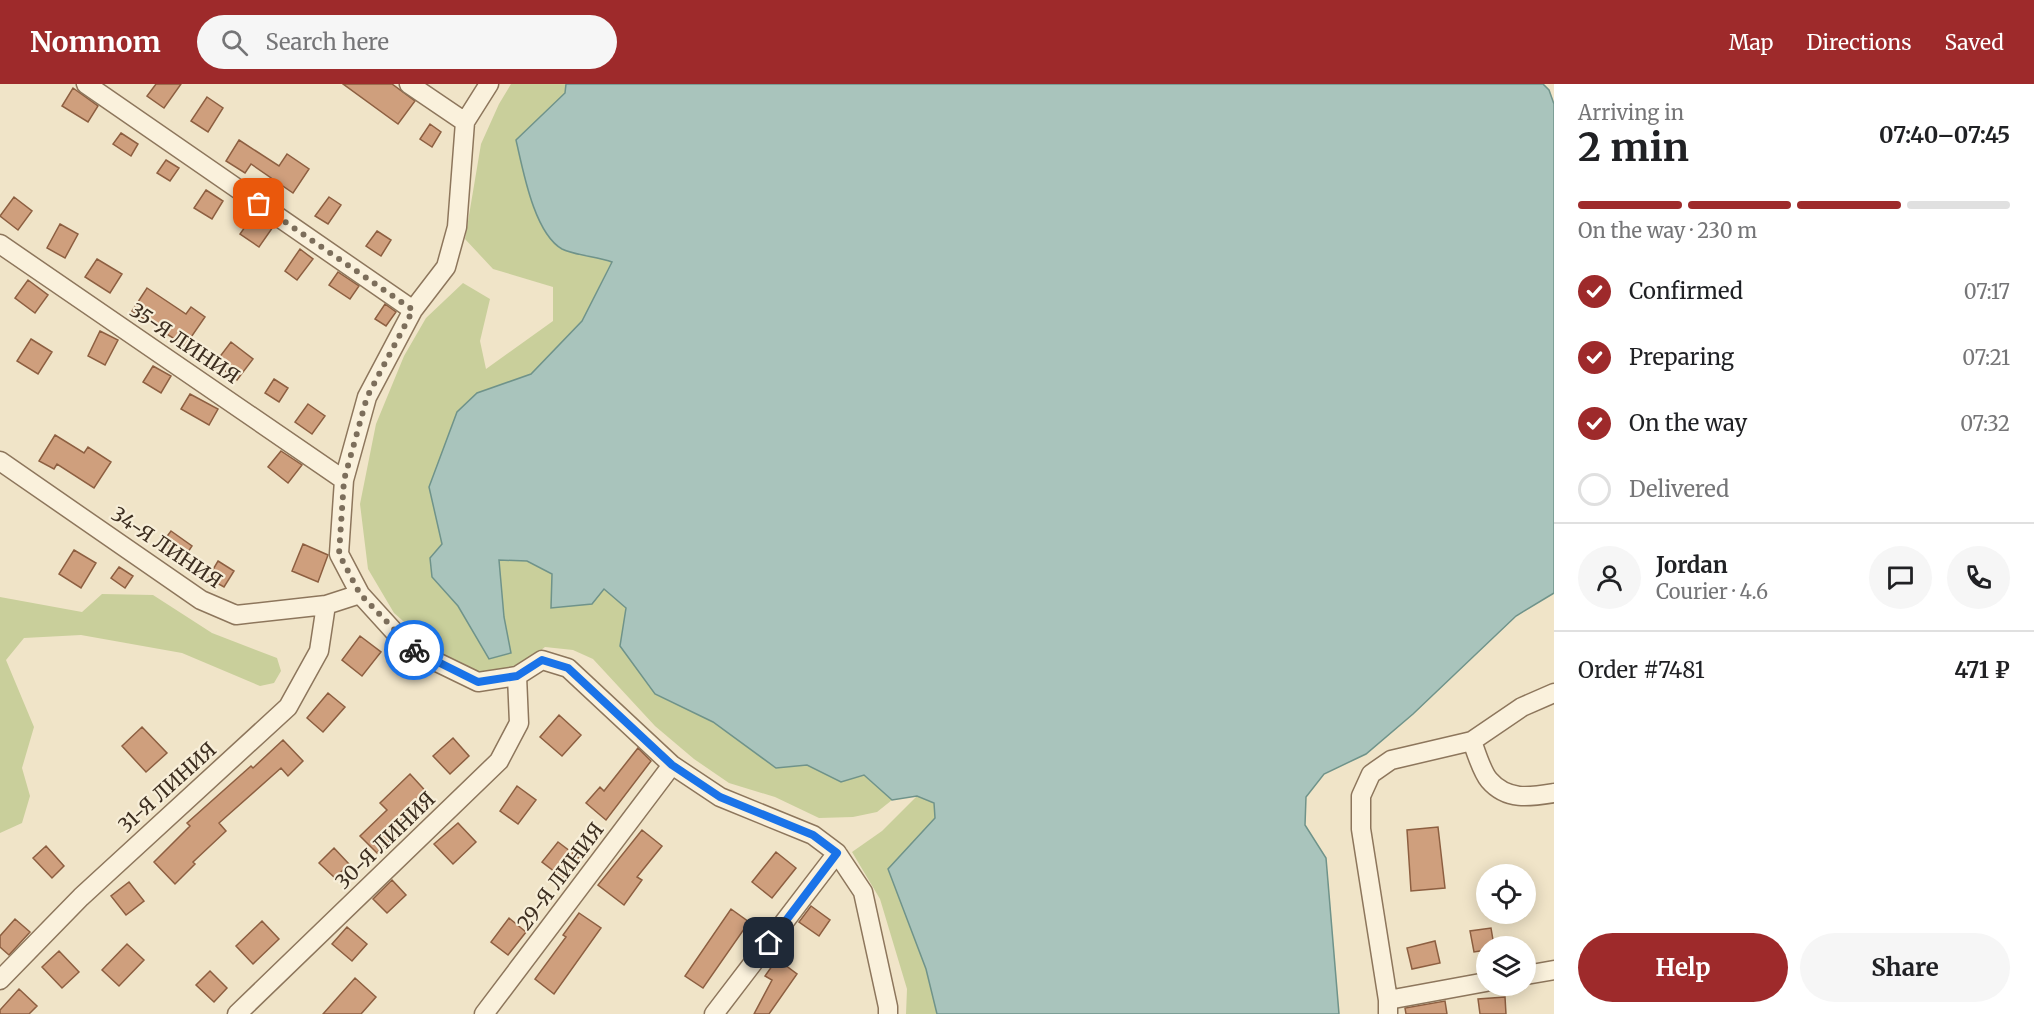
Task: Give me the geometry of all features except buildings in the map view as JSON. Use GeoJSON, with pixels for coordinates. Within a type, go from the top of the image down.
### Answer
{"type":"FeatureCollection","features":[{"type":"Feature","properties":{"kind":"street"},"geometry":{"type":"LineString","coordinates":[[86,84],[413,310]]}},
{"type":"Feature","properties":{"kind":"street"},"geometry":{"type":"LineString","coordinates":[[409,84],[465,122]]}},
{"type":"Feature","properties":{"kind":"street"},"geometry":{"type":"LineString","coordinates":[[489,84],[465,122],[457,227],[446,267],[413,310],[367,397],[344,480],[339,554],[360,594],[410,649],[478,682],[517,676],[542,660],[568,668],[672,765],[720,797],[813,835],[837,853],[862,892],[888,1014]]}},
{"type":"Feature","properties":{"kind":"street","name":"35-Я ЛИНИЯ"},"geometry":{"type":"LineString","coordinates":[[0,244],[344,480]]}},
{"type":"Feature","properties":{"kind":"street","name":"34-Я ЛИНИЯ"},"geometry":{"type":"LineString","coordinates":[[3,466],[201,600],[236,615],[326,605],[360,594]]}},
{"type":"Feature","properties":{"kind":"street","name":"31-Я ЛИНИЯ"},"geometry":{"type":"LineString","coordinates":[[0,980],[81,897],[288,707],[319,651],[326,605]]}},
{"type":"Feature","properties":{"kind":"street","name":"30-Я ЛИНИЯ"},"geometry":{"type":"LineString","coordinates":[[237,1014],[499,761],[519,723],[517,676]]}},
{"type":"Feature","properties":{"kind":"street"},"geometry":{"type":"LineString","coordinates":[[1476,985],[1388,1007],[1361,829],[1361,796],[1371,774],[1391,760],[1472,741],[1522,707],[1554,693]]}},
{"type":"Feature","properties":{"kind":"street"},"geometry":{"type":"LineString","coordinates":[[1472,741],[1488,779],[1508,794],[1528,798],[1554,793]]}},
{"type":"Feature","properties":{"kind":"street","name":"29-Я ЛИНИЯ"},"geometry":{"type":"LineString","coordinates":[[484,1014],[672,765]]}},
{"type":"Feature","properties":{"kind":"street"},"geometry":{"type":"LineString","coordinates":[[714,1014],[837,853]]}},
{"type":"Feature","properties":{"kind":"street"},"geometry":{"type":"LineString","coordinates":[[1536,973],[1554,970]]}},
{"type":"Feature","properties":{"kind":"green space"},"geometry":{"type":"Polygon","coordinates":[[[511,84],[566,84],[565,93],[516,140],[526,183],[537,215],[552,241],[567,251],[612,261],[582,321],[531,374],[477,393],[429,487],[442,544],[430,558],[432,577],[458,606],[489,659],[511,653],[504,617],[498,560],[527,561],[552,574],[551,608],[604,588],[626,608],[621,646],[655,694],[713,722],[776,768],[807,765],[841,782],[864,775],[892,800],[877,812],[853,817],[819,818],[775,797],[729,783],[694,759],[655,726],[593,659],[573,650],[545,647],[522,665],[504,672],[477,672],[438,652],[394,613],[368,569],[360,504],[376,424],[404,356],[426,318],[463,283],[490,299],[480,341],[486,369],[553,321],[553,287],[493,269],[465,239],[481,144],[511,84]]]}},
{"type":"Feature","properties":{"kind":"green space"},"geometry":{"type":"Polygon","coordinates":[[[102,594],[153,595],[212,633],[277,658],[281,671],[274,683],[260,686],[182,653],[81,635],[24,638],[6,660],[34,727],[22,768],[30,796],[22,823],[0,833],[0,597],[82,612],[102,594]]]}},
{"type":"Feature","properties":{"kind":"green space"},"geometry":{"type":"Polygon","coordinates":[[[917,796],[934,803],[935,818],[926,829],[926,969],[937,1014],[906,1014],[907,989],[880,899],[852,852],[882,831],[917,796]]]}},
{"type":"Feature","properties":{"kind":"water"},"geometry":{"type":"Polygon","coordinates":[[[566,84],[1543,84],[1549,90],[1554,104],[1554,593],[1516,616],[1413,714],[1366,754],[1324,774],[1306,797],[1305,825],[1326,858],[1339,1014],[937,1014],[926,969],[888,869],[935,818],[934,803],[917,796],[892,800],[864,775],[841,782],[807,765],[776,768],[713,722],[655,694],[620,646],[626,608],[604,589],[592,604],[551,608],[552,574],[527,561],[499,560],[504,617],[511,653],[489,659],[458,606],[432,577],[430,558],[442,544],[429,487],[457,412],[477,393],[531,374],[582,321],[612,262],[567,251],[552,241],[537,215],[526,183],[516,140],[565,93],[566,84]]]}},
{"type":"Feature","properties":{"kind":"way so far"},"geometry":{"type":"LineString","coordinates":[[259,204],[413,310],[367,397],[344,480],[339,554],[360,594],[410,649],[414,650]]}},
{"type":"Feature","properties":{"kind":"route"},"geometry":{"type":"LineString","coordinates":[[414,650],[478,682],[517,676],[542,660],[568,668],[672,765],[720,797],[813,835],[837,853],[769,943]]}}]}
